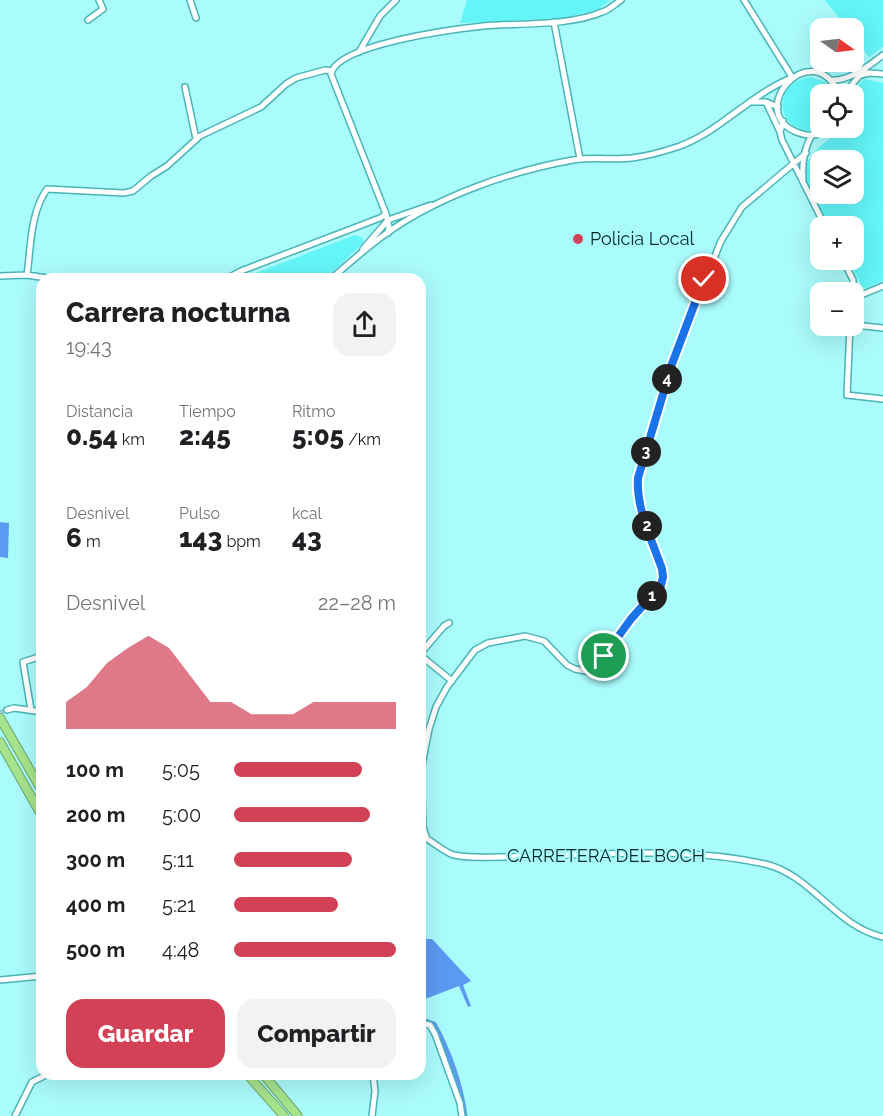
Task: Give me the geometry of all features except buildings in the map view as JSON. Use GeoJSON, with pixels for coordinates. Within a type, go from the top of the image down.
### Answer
{"type":"FeatureCollection","features":[{"type":"Feature","properties":{"kind":"highway"},"geometry":{"type":"LineString","coordinates":[[0,718],[36,781]]}},
{"type":"Feature","properties":{"kind":"highway"},"geometry":{"type":"LineString","coordinates":[[0,741],[36,805]]}},
{"type":"Feature","properties":{"kind":"highway"},"geometry":{"type":"LineString","coordinates":[[252,1080],[284,1116]]}},
{"type":"Feature","properties":{"kind":"highway"},"geometry":{"type":"LineString","coordinates":[[268,1080],[298,1116]]}},
{"type":"Feature","properties":{"kind":"street"},"geometry":{"type":"LineString","coordinates":[[88,20],[104,9],[99,0]]}},
{"type":"Feature","properties":{"kind":"street"},"geometry":{"type":"LineString","coordinates":[[190,0],[196,18]]}},
{"type":"Feature","properties":{"kind":"street"},"geometry":{"type":"LineString","coordinates":[[358,53],[380,16],[396,0]]}},
{"type":"Feature","properties":{"kind":"street"},"geometry":{"type":"LineString","coordinates":[[388,233],[387,217],[331,74],[338,62],[393,41],[483,26],[554,22],[602,12],[621,0]]}},
{"type":"Feature","properties":{"kind":"street"},"geometry":{"type":"LineString","coordinates":[[744,0],[791,78]]}},
{"type":"Feature","properties":{"kind":"street"},"geometry":{"type":"LineString","coordinates":[[554,22],[580,159]]}},
{"type":"Feature","properties":{"kind":"street"},"geometry":{"type":"LineString","coordinates":[[338,273],[388,233],[438,204],[509,176],[580,159],[631,158],[679,147],[704,135],[748,102],[771,87],[791,78],[809,72],[838,81],[882,56]]}},
{"type":"Feature","properties":{"kind":"street"},"geometry":{"type":"LineString","coordinates":[[852,84],[870,64]]}},
{"type":"Feature","properties":{"kind":"street"},"geometry":{"type":"LineString","coordinates":[[27,275],[36,212],[40,199],[47,189],[124,193],[133,191],[196,139],[261,107],[286,84],[296,78],[325,70],[332,71]]}},
{"type":"Feature","properties":{"kind":"street"},"geometry":{"type":"LineString","coordinates":[[859,76],[869,73],[883,74]]}},
{"type":"Feature","properties":{"kind":"street"},"geometry":{"type":"LineString","coordinates":[[791,78],[782,87],[778,97],[778,107],[783,121],[795,132],[810,135]]}},
{"type":"Feature","properties":{"kind":"street"},"geometry":{"type":"LineString","coordinates":[[830,80],[833,84]]}},
{"type":"Feature","properties":{"kind":"street"},"geometry":{"type":"LineString","coordinates":[[185,87],[196,139]]}},
{"type":"Feature","properties":{"kind":"street"},"geometry":{"type":"LineString","coordinates":[[748,102],[766,102],[778,107]]}},
{"type":"Feature","properties":{"kind":"street"},"geometry":{"type":"LineString","coordinates":[[766,102],[820,216]]}},
{"type":"Feature","properties":{"kind":"street"},"geometry":{"type":"LineString","coordinates":[[780,132],[783,121]]}},
{"type":"Feature","properties":{"kind":"street"},"geometry":{"type":"LineString","coordinates":[[803,184],[802,170],[811,138]]}},
{"type":"Feature","properties":{"kind":"street"},"geometry":{"type":"LineString","coordinates":[[426,744],[436,707],[475,650],[488,643],[517,636],[534,637],[551,647],[567,665],[585,671],[595,667],[631,619],[661,585],[662,569],[640,506],[637,490],[638,478],[672,364],[721,241],[742,207],[806,153]]}},
{"type":"Feature","properties":{"kind":"street"},"geometry":{"type":"LineString","coordinates":[[237,273],[380,218],[438,204]]}},
{"type":"Feature","properties":{"kind":"street"},"geometry":{"type":"LineString","coordinates":[[357,256],[387,217]]}},
{"type":"Feature","properties":{"kind":"street"},"geometry":{"type":"LineString","coordinates":[[0,276],[36,276]]}},
{"type":"Feature","properties":{"kind":"street"},"geometry":{"type":"LineString","coordinates":[[864,294],[883,286]]}},
{"type":"Feature","properties":{"kind":"street"},"geometry":{"type":"LineString","coordinates":[[864,326],[883,328]]}},
{"type":"Feature","properties":{"kind":"street"},"geometry":{"type":"LineString","coordinates":[[851,336],[847,395],[883,399]]}},
{"type":"Feature","properties":{"kind":"street"},"geometry":{"type":"LineString","coordinates":[[426,648],[448,623]]}},
{"type":"Feature","properties":{"kind":"street"},"geometry":{"type":"LineString","coordinates":[[31,710],[23,662],[36,658]]}},
{"type":"Feature","properties":{"kind":"street"},"geometry":{"type":"LineString","coordinates":[[426,660],[452,681]]}},
{"type":"Feature","properties":{"kind":"street"},"geometry":{"type":"LineString","coordinates":[[7,710],[14,708],[36,711]]}},
{"type":"Feature","properties":{"kind":"street","name":"CARRETERA DEL BOCH"},"geometry":{"type":"LineString","coordinates":[[427,839],[452,855],[487,857],[674,853],[732,857],[768,864],[796,876],[843,916],[869,934],[883,937]]}},
{"type":"Feature","properties":{"kind":"street"},"geometry":{"type":"LineString","coordinates":[[0,980],[36,977]]}},
{"type":"Feature","properties":{"kind":"street"},"geometry":{"type":"LineString","coordinates":[[426,1024],[430,1025],[435,1034],[460,1102],[462,1116]]}},
{"type":"Feature","properties":{"kind":"street"},"geometry":{"type":"LineString","coordinates":[[15,1116],[33,1082],[37,1080]]}},
{"type":"Feature","properties":{"kind":"street"},"geometry":{"type":"LineString","coordinates":[[372,1116],[375,1091],[374,1080]]}},
{"type":"Feature","properties":{"kind":"shaded area"},"geometry":{"type":"Polygon","coordinates":[[[467,0],[611,0],[597,10],[563,18],[460,23],[467,0]]]}},
{"type":"Feature","properties":{"kind":"shaded area"},"geometry":{"type":"Polygon","coordinates":[[[825,0],[883,0],[883,47],[869,57],[864,50],[864,18],[839,18],[825,0]]]}},
{"type":"Feature","properties":{"kind":"shaded area"},"geometry":{"type":"Polygon","coordinates":[[[810,77],[828,84],[810,84],[810,131],[796,128],[788,121],[783,111],[783,100],[787,90],[796,82],[810,77]]]}},
{"type":"Feature","properties":{"kind":"shaded area"},"geometry":{"type":"Polygon","coordinates":[[[864,79],[883,83],[883,281],[864,288],[864,282],[860,282],[853,270],[864,270],[864,216],[825,216],[817,204],[864,204],[864,150],[817,150],[830,138],[864,138],[864,84],[860,84],[864,79]]]}},
{"type":"Feature","properties":{"kind":"shaded area"},"geometry":{"type":"Polygon","coordinates":[[[810,158],[810,191],[805,175],[810,158]]]}},
{"type":"Feature","properties":{"kind":"shaded area"},"geometry":{"type":"Polygon","coordinates":[[[355,235],[363,238],[363,243],[331,273],[256,273],[355,235]]]}},
{"type":"Feature","properties":{"kind":"shaded area"},"geometry":{"type":"Polygon","coordinates":[[[0,522],[9,523],[8,558],[0,557],[0,522]]]}},
{"type":"Feature","properties":{"kind":"shaded area"},"geometry":{"type":"Polygon","coordinates":[[[426,939],[432,939],[471,981],[463,985],[471,1006],[468,1007],[459,986],[426,999],[426,939]]]}},
{"type":"Feature","properties":{"kind":"waterway"},"geometry":{"type":"LineString","coordinates":[[426,1021],[434,1024],[445,1045],[454,1068],[465,1116]]}},
{"type":"Feature","properties":{"kind":"tunnel"},"geometry":{"type":"LineString","coordinates":[[0,712],[7,710]]}},
{"type":"Feature","properties":{"kind":"place","name":"Policia Local"},"geometry":{"type":"Point","coordinates":[578,239]}},
{"type":"Feature","properties":{"kind":"route"},"geometry":{"type":"LineString","coordinates":[[604,656],[631,619],[661,585],[662,569],[640,506],[637,490],[638,478],[672,364],[704,279]]}}]}
